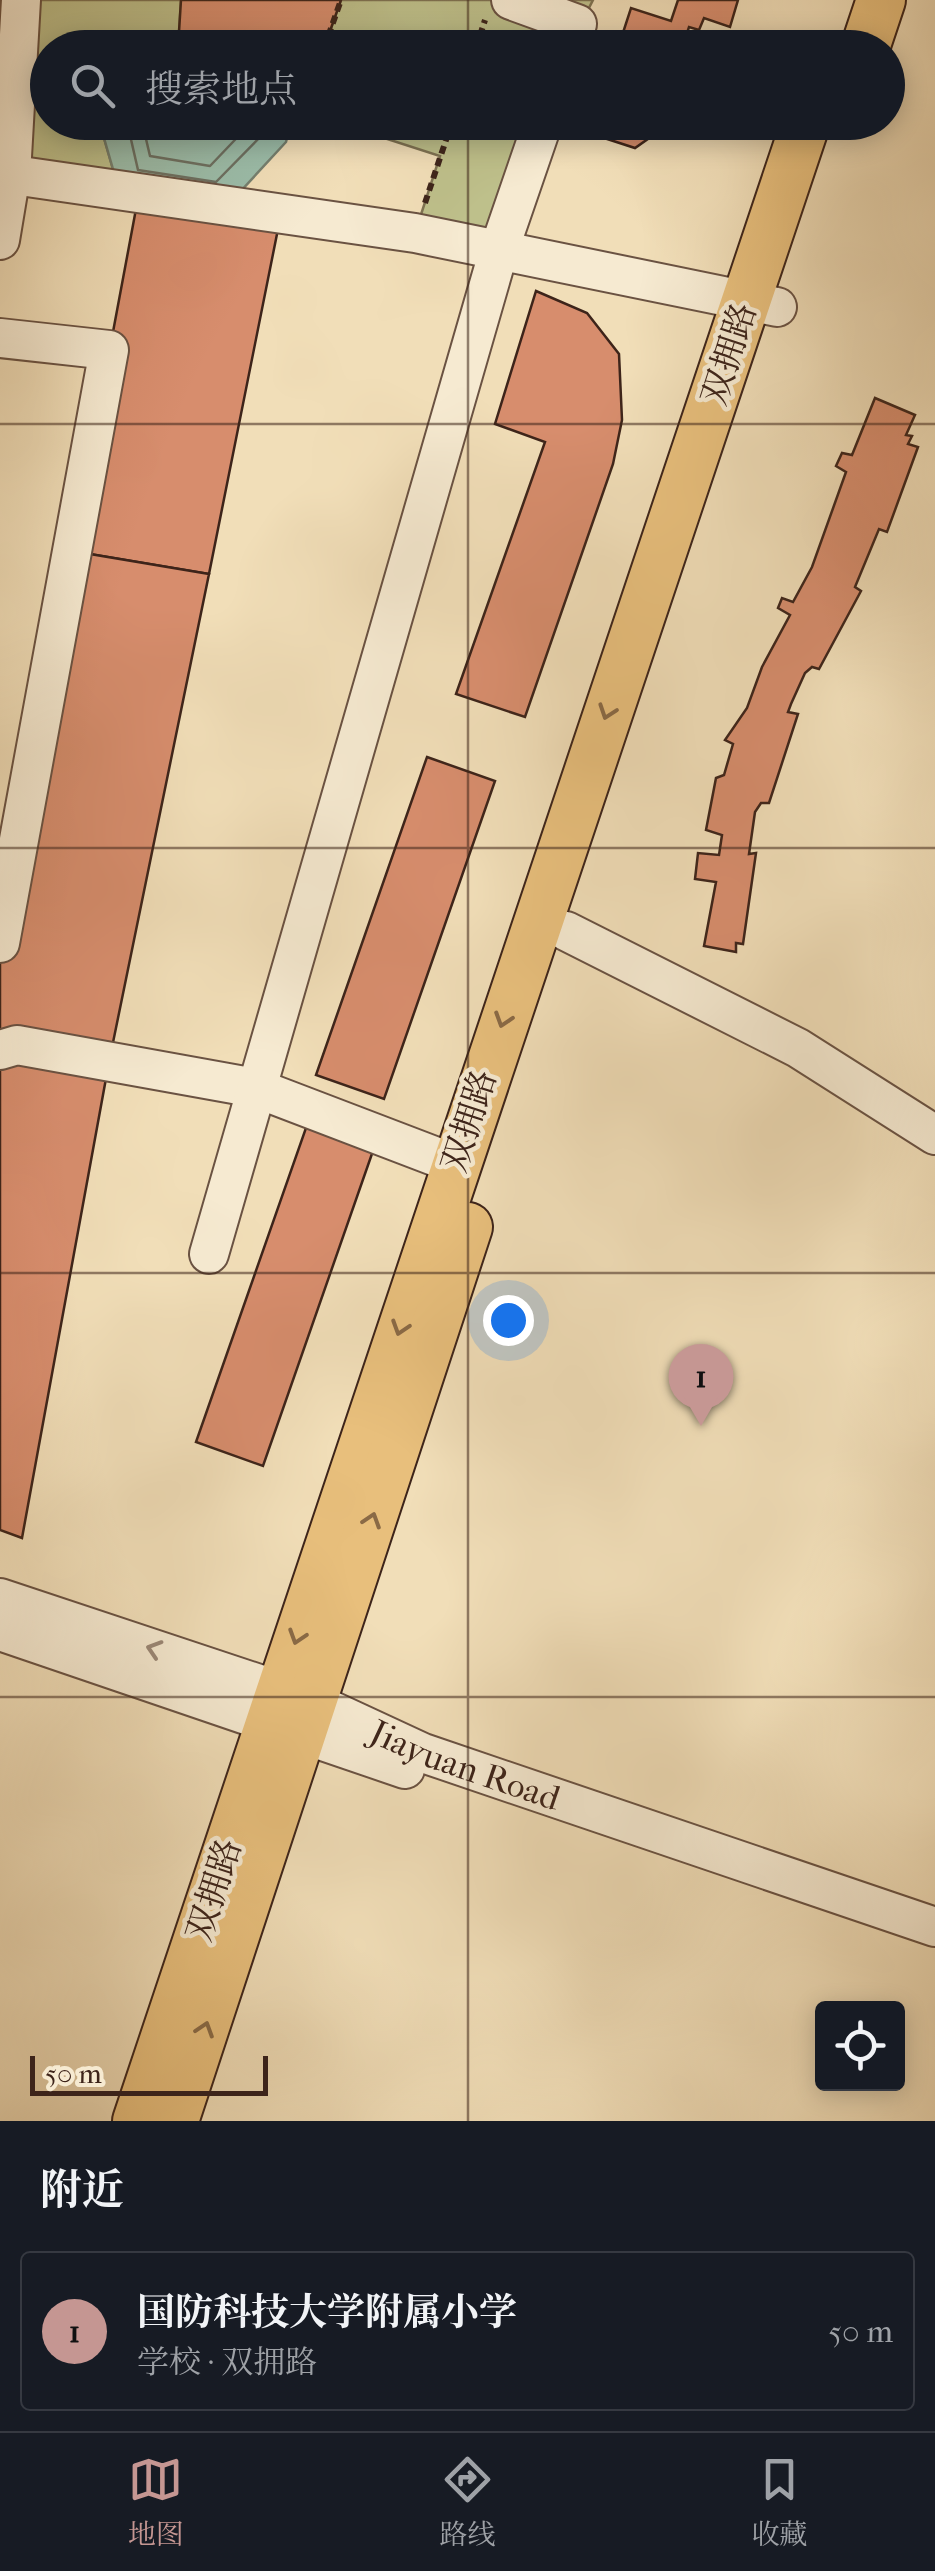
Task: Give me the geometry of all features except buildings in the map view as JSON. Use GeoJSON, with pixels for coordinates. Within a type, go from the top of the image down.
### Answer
{"type":"FeatureCollection","features":[{"type":"Feature","properties":{"kind":"main road"},"geometry":{"type":"LineString","coordinates":[[837,30],[847,0]]}},
{"type":"Feature","properties":{"kind":"main road"},"geometry":{"type":"LineString","coordinates":[[871,30],[881,0]]}},
{"type":"Feature","properties":{"kind":"main road","name":"双拥路"},"geometry":{"type":"LineString","coordinates":[[136,2121],[291,1712],[566,931],[762,303],[802,140]]}},
{"type":"Feature","properties":{"kind":"main road","name":"双拥路"},"geometry":{"type":"LineString","coordinates":[[174,2121],[455,1164],[762,303],[832,140]]}},
{"type":"Feature","properties":{"kind":"street"},"geometry":{"type":"LineString","coordinates":[[0,240],[21,0]]}},
{"type":"Feature","properties":{"kind":"street"},"geometry":{"type":"LineString","coordinates":[[510,0],[580,24]]}},
{"type":"Feature","properties":{"kind":"street"},"geometry":{"type":"LineString","coordinates":[[209,1254],[499,250],[537,140]]}},
{"type":"Feature","properties":{"kind":"street"},"geometry":{"type":"LineString","coordinates":[[5,174],[415,233],[762,303]]}},
{"type":"Feature","properties":{"kind":"street"},"geometry":{"type":"LineString","coordinates":[[0,338],[109,350],[0,943]]}},
{"type":"Feature","properties":{"kind":"street"},"geometry":{"type":"LineString","coordinates":[[566,931],[798,1048],[935,1135]]}},
{"type":"Feature","properties":{"kind":"street"},"geometry":{"type":"LineString","coordinates":[[0,1050],[17,1045],[256,1088],[455,1164]]}},
{"type":"Feature","properties":{"kind":"street","name":"Jiayuan Road"},"geometry":{"type":"LineString","coordinates":[[0,1598],[291,1712],[935,1949]]}},
{"type":"Feature","properties":{"kind":"street","name":"Jiayuan Road"},"geometry":{"type":"LineString","coordinates":[[0,1630],[291,1712],[935,1927]]}},
{"type":"Feature","properties":{"kind":"path"},"geometry":{"type":"LineString","coordinates":[[330,30],[341,0]]}},
{"type":"Feature","properties":{"kind":"path"},"geometry":{"type":"LineString","coordinates":[[415,233],[446,140]]}},
{"type":"Feature","properties":{"kind":"green space"},"geometry":{"type":"Polygon","coordinates":[[[21,0],[181,0],[179,30],[30,30],[30,140],[105,140],[119,190],[11,174],[21,0]]]}},
{"type":"Feature","properties":{"kind":"green space"},"geometry":{"type":"Polygon","coordinates":[[[341,0],[593,0],[578,30],[330,30],[341,0]]]}},
{"type":"Feature","properties":{"kind":"green space"},"geometry":{"type":"Polygon","coordinates":[[[390,140],[537,140],[499,250],[415,233],[440,156],[390,140]]]}},
{"type":"Feature","properties":{"kind":"water"},"geometry":{"type":"Polygon","coordinates":[[[105,140],[287,140],[227,206],[119,190],[105,140]]]}},
{"type":"Feature","properties":{"kind":"place","name":"国防科技大学附属小学"},"geometry":{"type":"Point","coordinates":[701,1426]}}]}
